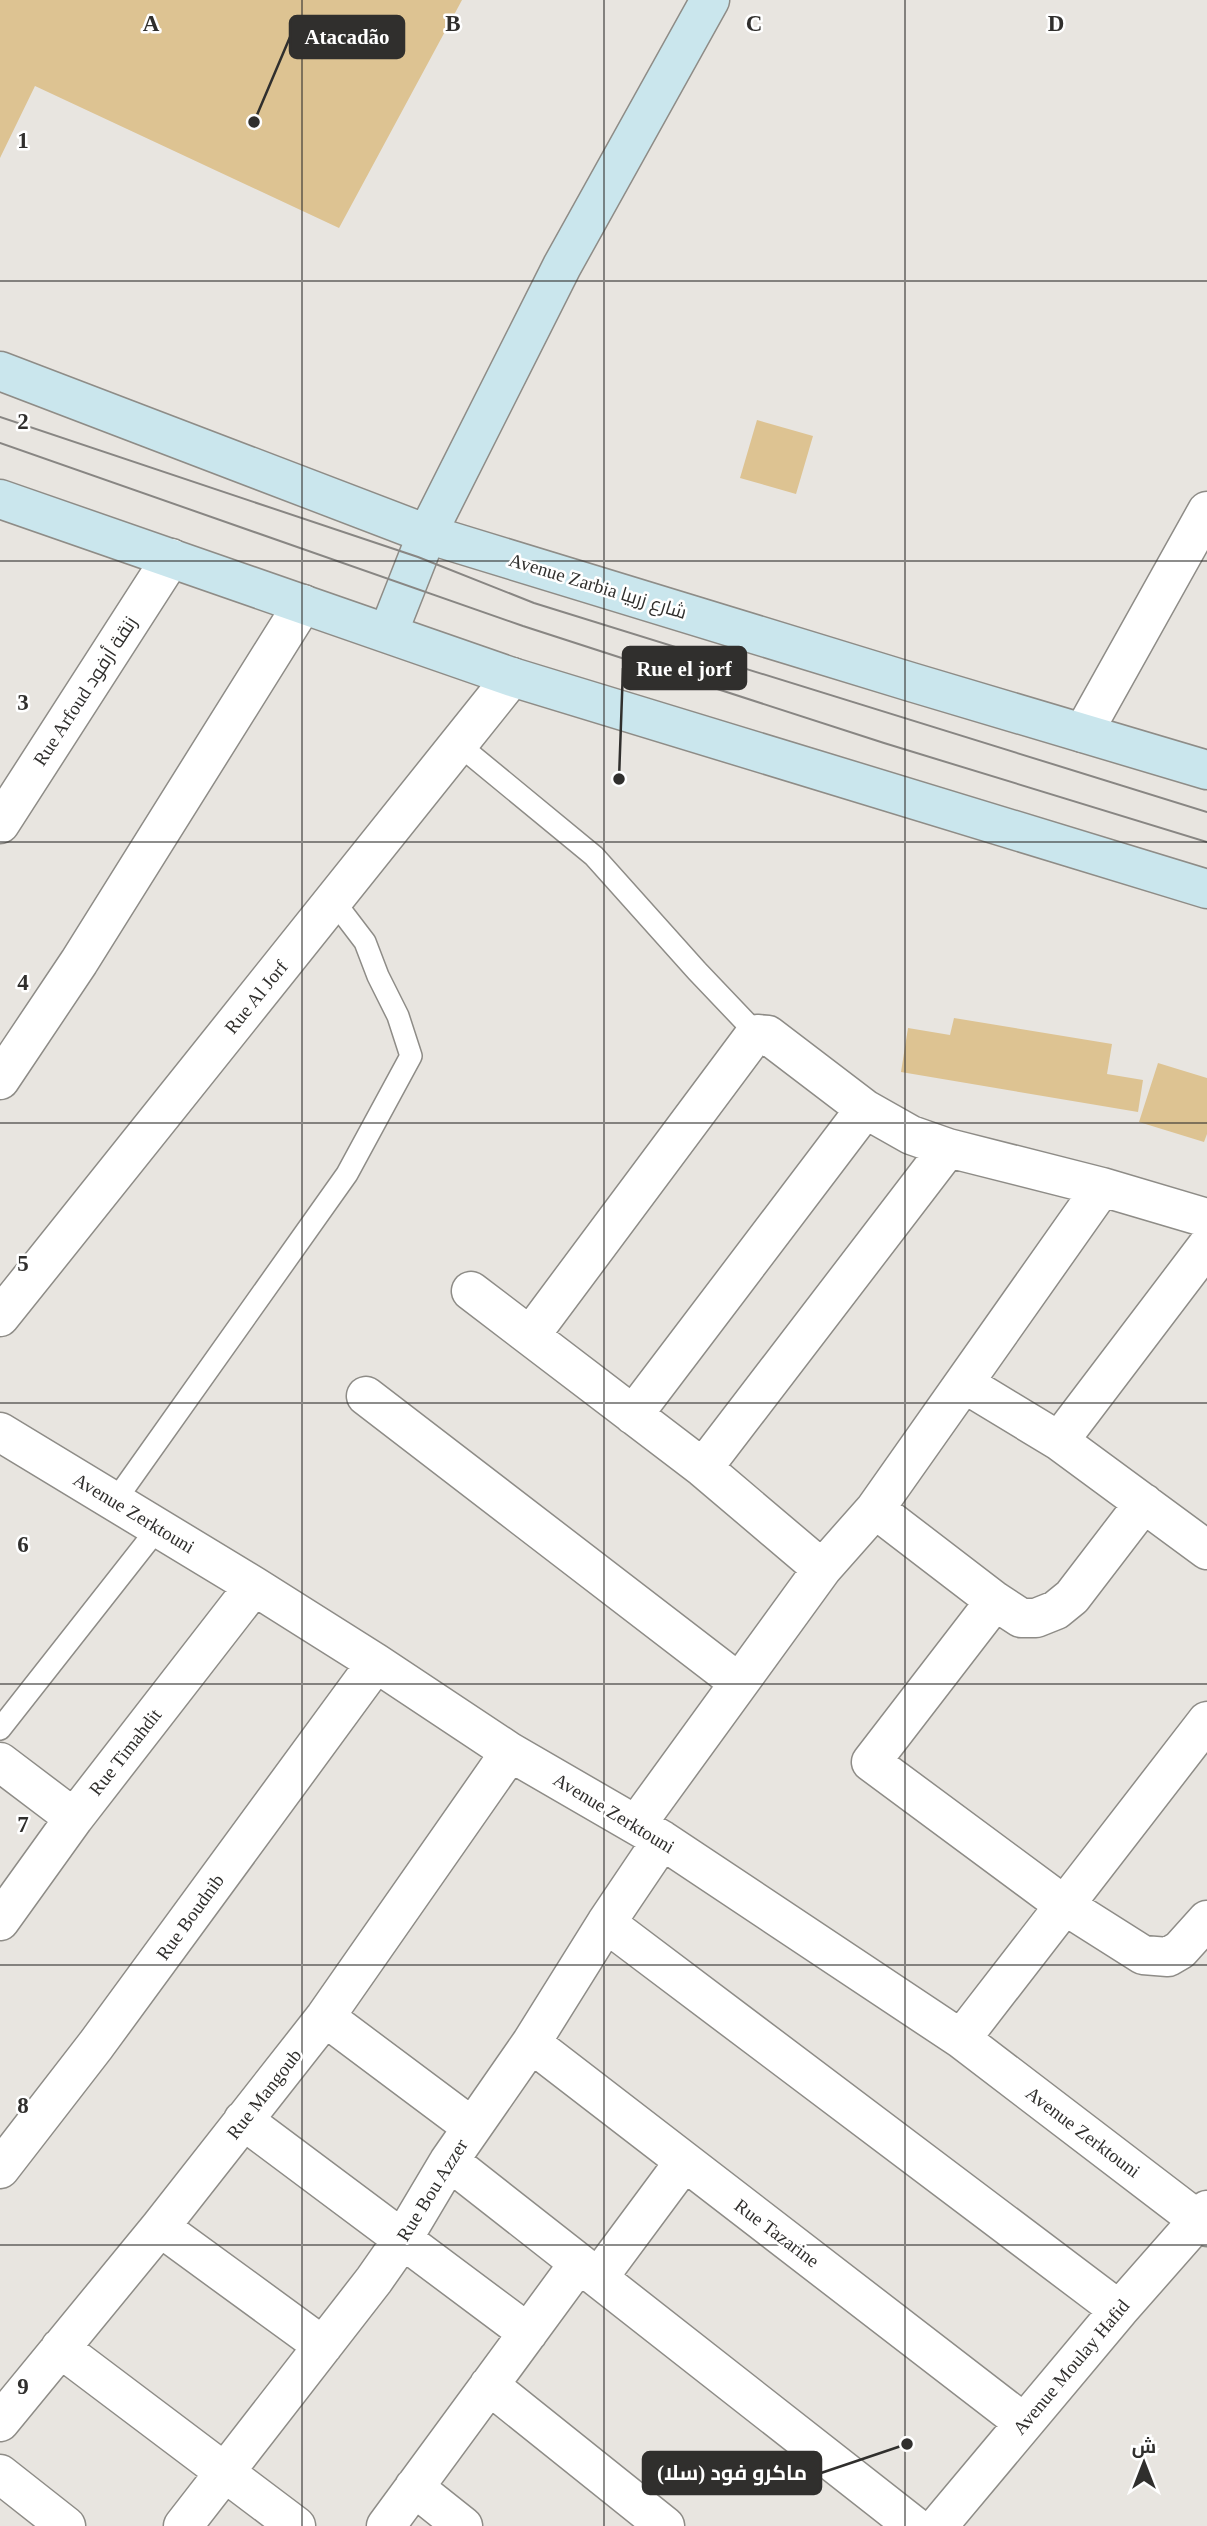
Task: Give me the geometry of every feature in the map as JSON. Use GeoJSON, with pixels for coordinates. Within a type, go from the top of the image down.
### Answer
{"type":"FeatureCollection","features":[{"type":"Feature","properties":{"kind":"main road"},"geometry":{"type":"LineString","coordinates":[[388,633],[427,534],[562,266],[710,0]]}},
{"type":"Feature","properties":{"kind":"main road","name":"Avenue Zarbia شارع زربيا"},"geometry":{"type":"LineString","coordinates":[[0,371],[427,534],[1207,769]]}},
{"type":"Feature","properties":{"kind":"main road"},"geometry":{"type":"LineString","coordinates":[[4,510],[171,558],[512,677],[1207,889]]}},
{"type":"Feature","properties":{"kind":"street"},"geometry":{"type":"LineString","coordinates":[[1083,733],[1207,511]]}},
{"type":"Feature","properties":{"kind":"street","name":"Rue Arfoud زنقة أرفود"},"geometry":{"type":"LineString","coordinates":[[0,824],[171,558]]}},
{"type":"Feature","properties":{"kind":"street"},"geometry":{"type":"LineString","coordinates":[[0,1080],[79,962],[303,604]]}},
{"type":"Feature","properties":{"kind":"street","name":"Rue Al Jorf"},"geometry":{"type":"LineString","coordinates":[[0,1317],[512,677]]}},
{"type":"Feature","properties":{"kind":"street"},"geometry":{"type":"LineString","coordinates":[[530,1336],[757,1034],[768,1035],[865,1109],[911,1135],[1207,1218]]}},
{"type":"Feature","properties":{"kind":"street"},"geometry":{"type":"LineString","coordinates":[[633,1415],[865,1109]]}},
{"type":"Feature","properties":{"kind":"street"},"geometry":{"type":"LineString","coordinates":[[703,1468],[948,1147]]}},
{"type":"Feature","properties":{"kind":"street","name":"Rue Bou Azzer"},"geometry":{"type":"LineString","coordinates":[[183,2526],[402,2240],[449,2161],[531,2043],[606,1923],[649,1833],[738,1682],[822,1569],[875,1509],[1102,1187]]}},
{"type":"Feature","properties":{"kind":"street"},"geometry":{"type":"LineString","coordinates":[[1059,1441],[1207,1246]]}},
{"type":"Feature","properties":{"kind":"street"},"geometry":{"type":"LineString","coordinates":[[471,1291],[703,1468],[822,1569]]}},
{"type":"Feature","properties":{"kind":"street"},"geometry":{"type":"LineString","coordinates":[[965,1384],[1059,1441],[1207,1549]]}},
{"type":"Feature","properties":{"kind":"street"},"geometry":{"type":"LineString","coordinates":[[366,1396],[738,1682]]}},
{"type":"Feature","properties":{"kind":"street","name":"Avenue Zerktouni"},"geometry":{"type":"LineString","coordinates":[[0,1432],[254,1586],[510,1752],[649,1833],[961,2039],[1204,2219]]}},
{"type":"Feature","properties":{"kind":"street"},"geometry":{"type":"LineString","coordinates":[[875,1509],[995,1601],[1021,1618],[1036,1618],[1056,1611],[1072,1597],[1144,1503]]}},
{"type":"Feature","properties":{"kind":"street","name":"Rue Timahdit"},"geometry":{"type":"LineString","coordinates":[[0,1921],[74,1818],[254,1586]]}},
{"type":"Feature","properties":{"kind":"street"},"geometry":{"type":"LineString","coordinates":[[995,1601],[871,1762],[1064,1905],[1143,1955],[1168,1957],[1180,1950],[1207,1920]]}},
{"type":"Feature","properties":{"kind":"street","name":"Rue Boudnib"},"geometry":{"type":"LineString","coordinates":[[0,2169],[96,2045],[376,1663]]}},
{"type":"Feature","properties":{"kind":"street"},"geometry":{"type":"LineString","coordinates":[[961,2039],[1064,1905],[1200,1744]]}},
{"type":"Feature","properties":{"kind":"street","name":"Rue Mangoub"},"geometry":{"type":"LineString","coordinates":[[0,2422],[160,2227],[325,2017],[510,1752]]}},
{"type":"Feature","properties":{"kind":"street"},"geometry":{"type":"LineString","coordinates":[[0,1762],[74,1818]]}},
{"type":"Feature","properties":{"kind":"street"},"geometry":{"type":"LineString","coordinates":[[606,1923],[1119,2310]]}},
{"type":"Feature","properties":{"kind":"street"},"geometry":{"type":"LineString","coordinates":[[325,2017],[472,2127]]}},
{"type":"Feature","properties":{"kind":"street","name":"Rue Tazarine"},"geometry":{"type":"LineString","coordinates":[[531,2043],[1024,2423]]}},
{"type":"Feature","properties":{"kind":"street"},"geometry":{"type":"LineString","coordinates":[[243,2120],[528,2333]]}},
{"type":"Feature","properties":{"kind":"street"},"geometry":{"type":"LineString","coordinates":[[449,2161],[914,2526]]}},
{"type":"Feature","properties":{"kind":"street"},"geometry":{"type":"LineString","coordinates":[[386,2526],[528,2333],[589,2271],[684,2162]]}},
{"type":"Feature","properties":{"kind":"street","name":"Avenue Moulay Hafid"},"geometry":{"type":"LineString","coordinates":[[938,2526],[1119,2310],[1204,2219]]}},
{"type":"Feature","properties":{"kind":"street"},"geometry":{"type":"LineString","coordinates":[[160,2227],[323,2346]]}},
{"type":"Feature","properties":{"kind":"street"},"geometry":{"type":"LineString","coordinates":[[60,2348],[296,2526]]}},
{"type":"Feature","properties":{"kind":"street"},"geometry":{"type":"LineString","coordinates":[[489,2385],[665,2526]]}},
{"type":"Feature","properties":{"kind":"street"},"geometry":{"type":"LineString","coordinates":[[0,2474],[66,2526]]}},
{"type":"Feature","properties":{"kind":"street"},"geometry":{"type":"LineString","coordinates":[[414,2487],[463,2526]]}},
{"type":"Feature","properties":{"kind":"lane"},"geometry":{"type":"LineString","coordinates":[[458,744],[594,856],[757,1034]]}},
{"type":"Feature","properties":{"kind":"lane"},"geometry":{"type":"LineString","coordinates":[[115,1502],[347,1174],[411,1056],[398,1016],[365,942],[333,900]]}},
{"type":"Feature","properties":{"kind":"lane"},"geometry":{"type":"LineString","coordinates":[[0,1729],[158,1528]]}},
{"type":"Feature","properties":{"kind":"building"},"geometry":{"type":"Polygon","coordinates":[[[0,0],[462,0],[339,228],[35,86],[0,158],[0,0]]]}},
{"type":"Feature","properties":{"kind":"building"},"geometry":{"type":"Polygon","coordinates":[[[757,420],[813,436],[796,494],[740,478],[757,420]]]}},
{"type":"Feature","properties":{"kind":"building"},"geometry":{"type":"Polygon","coordinates":[[[954,1018],[1112,1044],[1107,1074],[1143,1080],[1138,1112],[901,1072],[908,1028],[950,1035],[954,1018]]]}},
{"type":"Feature","properties":{"kind":"building"},"geometry":{"type":"Polygon","coordinates":[[[1158,1063],[1207,1078],[1207,1134],[1204,1142],[1139,1122],[1158,1063]]]}},
{"type":"Feature","properties":{"kind":"tram line"},"geometry":{"type":"LineString","coordinates":[[0,417],[418,557],[534,603],[1207,812]]}},
{"type":"Feature","properties":{"kind":"tram line"},"geometry":{"type":"LineString","coordinates":[[0,443],[523,626],[884,743],[1207,842]]}},
{"type":"Feature","properties":{"kind":"place","name":"Atacadão"},"geometry":{"type":"Point","coordinates":[254,122]}},
{"type":"Feature","properties":{"kind":"place","name":"Rue el jorf"},"geometry":{"type":"Point","coordinates":[619,779]}},
{"type":"Feature","properties":{"kind":"place","name":"ماكرو فود (سلا)"},"geometry":{"type":"Point","coordinates":[907,2444]}}]}
